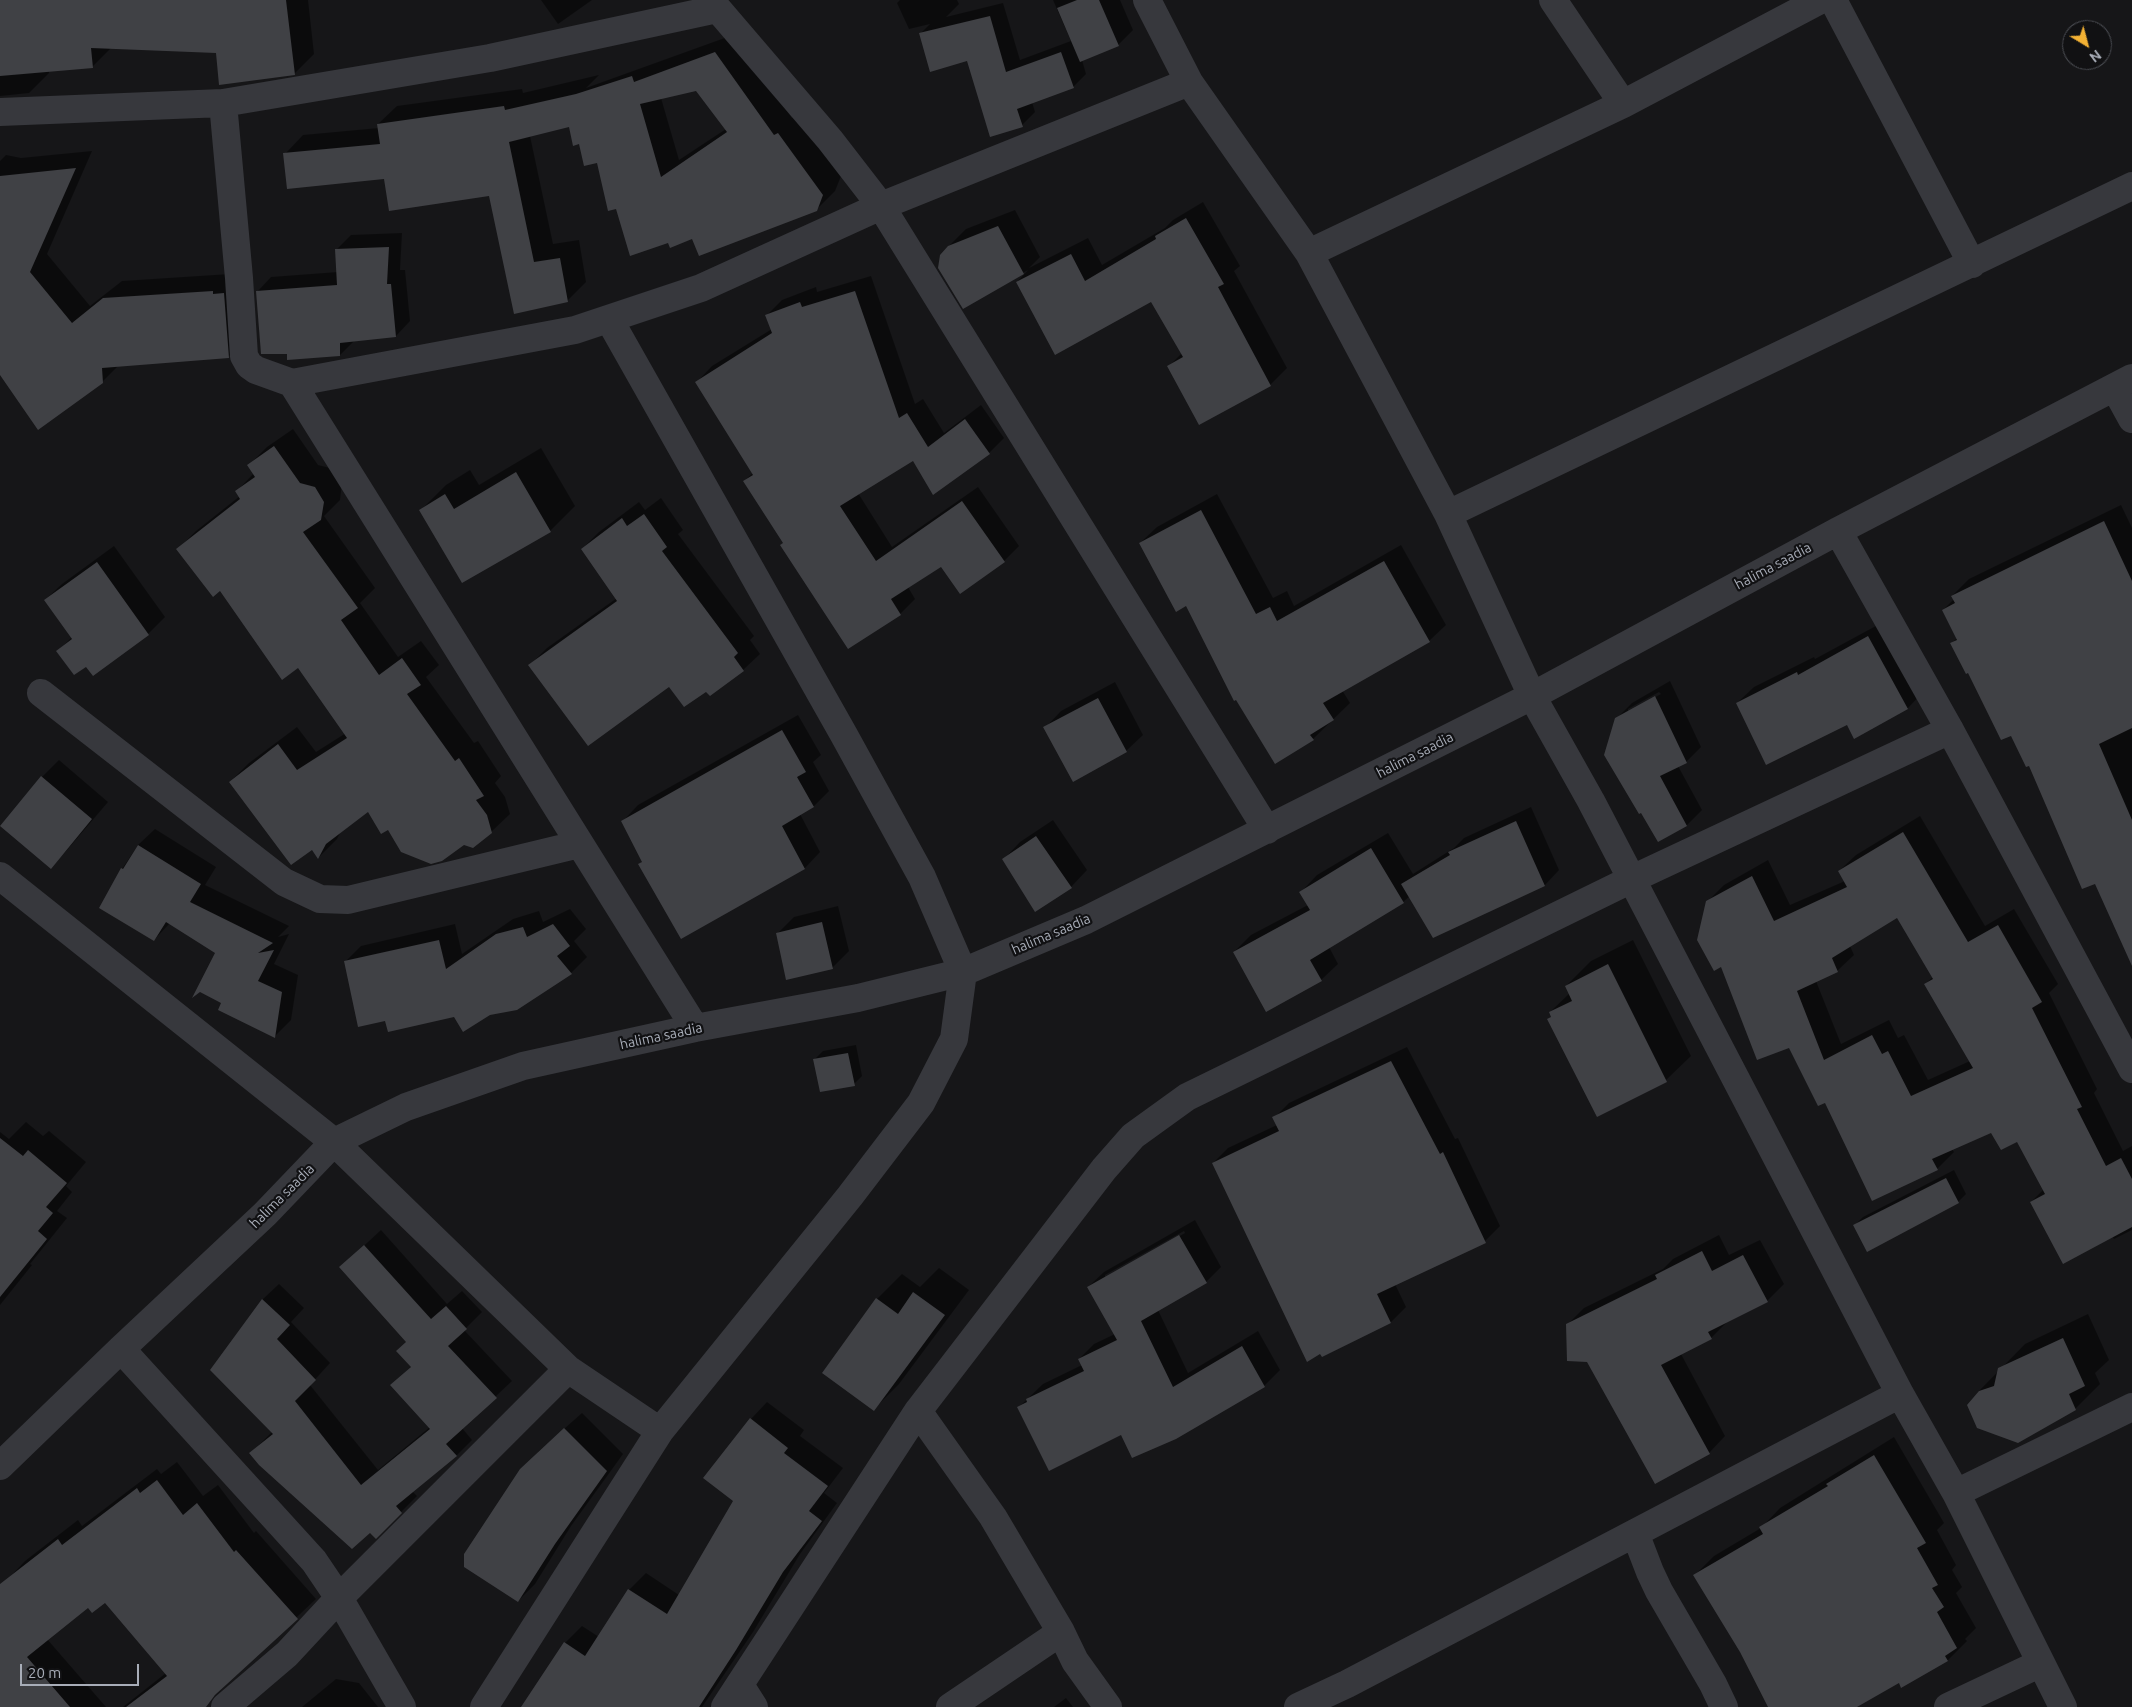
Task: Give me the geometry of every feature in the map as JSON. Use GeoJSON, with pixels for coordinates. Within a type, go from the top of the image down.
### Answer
{"type":"FeatureCollection","features":[{"type":"Feature","properties":{"kind":"street"},"geometry":{"type":"LineString","coordinates":[[1147,0],[1189,82],[1309,253],[1448,514],[1532,696],[1632,880],[1900,1394],[1956,1493],[2063,1707]]}},
{"type":"Feature","properties":{"kind":"street"},"geometry":{"type":"LineString","coordinates":[[1553,0],[1622,104]]}},
{"type":"Feature","properties":{"kind":"street"},"geometry":{"type":"LineString","coordinates":[[1309,253],[1622,104],[1820,0]]}},
{"type":"Feature","properties":{"kind":"street"},"geometry":{"type":"LineString","coordinates":[[1833,0],[1972,264]]}},
{"type":"Feature","properties":{"kind":"street"},"geometry":{"type":"LineString","coordinates":[[0,112],[223,104],[490,58],[713,4],[830,140],[881,206],[1267,830]]}},
{"type":"Feature","properties":{"kind":"street"},"geometry":{"type":"LineString","coordinates":[[223,104],[240,278],[244,356],[249,365],[256,370],[292,383],[575,330],[609,319],[701,288],[881,206],[1189,82]]}},
{"type":"Feature","properties":{"kind":"street"},"geometry":{"type":"LineString","coordinates":[[1448,514],[2132,186]]}},
{"type":"Feature","properties":{"kind":"street"},"geometry":{"type":"LineString","coordinates":[[484,1707],[660,1431],[850,1196],[920,1103],[954,1039],[962,972],[922,877],[609,319]]}},
{"type":"Feature","properties":{"kind":"street"},"geometry":{"type":"LineString","coordinates":[[292,383],[695,1028]]}},
{"type":"Feature","properties":{"kind":"street"},"geometry":{"type":"LineString","coordinates":[[2123,383],[2132,419]]}},
{"type":"Feature","properties":{"kind":"street","name":"halima saadia"},"geometry":{"type":"LineString","coordinates":[[0,1466],[121,1348],[265,1214],[334,1142],[406,1107],[523,1066],[695,1028],[858,998],[962,972],[1086,920],[1532,696],[1838,531],[2123,383]]}},
{"type":"Feature","properties":{"kind":"street"},"geometry":{"type":"LineString","coordinates":[[1838,531],[1950,730],[2132,1069]]}},
{"type":"Feature","properties":{"kind":"street"},"geometry":{"type":"LineString","coordinates":[[41,693],[284,882],[320,899],[348,900],[580,844]]}},
{"type":"Feature","properties":{"kind":"street"},"geometry":{"type":"LineString","coordinates":[[724,1707],[918,1410],[1104,1169],[1133,1136],[1187,1097],[1632,880],[1950,730]]}},
{"type":"Feature","properties":{"kind":"street"},"geometry":{"type":"LineString","coordinates":[[0,876],[334,1142],[568,1369],[660,1431]]}},
{"type":"Feature","properties":{"kind":"street"},"geometry":{"type":"LineString","coordinates":[[121,1348],[314,1561],[339,1598],[402,1707]]}},
{"type":"Feature","properties":{"kind":"street"},"geometry":{"type":"LineString","coordinates":[[225,1707],[287,1654],[339,1598],[568,1369]]}},
{"type":"Feature","properties":{"kind":"street"},"geometry":{"type":"LineString","coordinates":[[1298,1707],[1347,1684],[1900,1394]]}},
{"type":"Feature","properties":{"kind":"street"},"geometry":{"type":"LineString","coordinates":[[1956,1493],[2132,1407]]}},
{"type":"Feature","properties":{"kind":"street"},"geometry":{"type":"LineString","coordinates":[[918,1410],[993,1517],[1076,1661],[1108,1707]]}},
{"type":"Feature","properties":{"kind":"street"},"geometry":{"type":"LineString","coordinates":[[1636,1533],[1656,1584],[1713,1684],[1724,1707]]}},
{"type":"Feature","properties":{"kind":"street"},"geometry":{"type":"LineString","coordinates":[[950,1707],[1061,1632]]}},
{"type":"Feature","properties":{"kind":"street"},"geometry":{"type":"LineString","coordinates":[[1948,1707],[2041,1663]]}},
{"type":"Feature","properties":{"kind":"street"},"geometry":{"type":"LineString","coordinates":[[740,1685],[754,1707]]}},
{"type":"Feature","properties":{"kind":"building"},"geometry":{"type":"Polygon","coordinates":[[[0,0],[286,0],[295,75],[219,85],[216,53],[91,48],[93,68],[0,76],[0,0]]]}},
{"type":"Feature","properties":{"kind":"building"},"geometry":{"type":"Polygon","coordinates":[[[1077,0],[1099,0],[1119,46],[1080,62],[1057,8],[1077,0]]]}},
{"type":"Feature","properties":{"kind":"building"},"geometry":{"type":"Polygon","coordinates":[[[990,16],[1006,72],[1061,52],[1074,88],[1017,109],[1023,127],[990,137],[967,61],[930,72],[919,33],[990,16]]]}},
{"type":"Feature","properties":{"kind":"building"},"geometry":{"type":"Polygon","coordinates":[[[715,52],[774,135],[778,133],[823,195],[817,211],[699,256],[692,239],[670,248],[668,243],[630,256],[616,209],[608,211],[597,163],[584,166],[579,144],[573,146],[569,127],[509,142],[534,262],[560,258],[568,302],[514,314],[489,196],[389,211],[384,179],[287,189],[283,153],[380,144],[377,124],[504,106],[505,110],[576,94],[632,76],[634,82],[715,52]],[[696,91],[640,104],[661,177],[727,132],[696,91]]]}},
{"type":"Feature","properties":{"kind":"building"},"geometry":{"type":"Polygon","coordinates":[[[76,168],[30,272],[72,323],[103,298],[213,291],[213,294],[224,293],[229,358],[102,368],[103,383],[38,430],[0,375],[0,176],[76,168]]]}},
{"type":"Feature","properties":{"kind":"building"},"geometry":{"type":"Polygon","coordinates":[[[1186,218],[1224,284],[1218,287],[1271,386],[1199,425],[1167,366],[1183,357],[1151,302],[1055,355],[1016,282],[1071,254],[1085,281],[1156,239],[1155,236],[1186,218]]]}},
{"type":"Feature","properties":{"kind":"building"},"geometry":{"type":"Polygon","coordinates":[[[998,226],[1024,274],[963,309],[938,268],[940,255],[948,246],[998,226]]]}},
{"type":"Feature","properties":{"kind":"building"},"geometry":{"type":"Polygon","coordinates":[[[389,247],[387,284],[391,284],[396,337],[340,343],[340,356],[287,360],[287,354],[261,354],[256,291],[337,285],[335,249],[389,247]]]}},
{"type":"Feature","properties":{"kind":"building"},"geometry":{"type":"Polygon","coordinates":[[[855,291],[899,418],[907,413],[928,447],[965,419],[990,454],[933,495],[913,461],[840,506],[876,561],[962,501],[1005,562],[960,594],[941,567],[891,599],[901,615],[848,649],[780,545],[783,543],[743,481],[753,475],[695,382],[772,333],[765,315],[800,302],[802,307],[855,291]]]}},
{"type":"Feature","properties":{"kind":"building"},"geometry":{"type":"Polygon","coordinates":[[[274,446],[300,483],[315,487],[324,502],[321,520],[303,532],[358,608],[341,620],[379,675],[402,658],[421,685],[407,694],[455,761],[459,758],[484,796],[476,800],[487,815],[492,833],[473,848],[464,845],[442,861],[431,864],[401,852],[388,830],[381,834],[368,812],[326,844],[318,859],[312,850],[291,865],[229,782],[278,744],[297,770],[347,738],[298,668],[282,680],[220,591],[213,597],[176,549],[240,499],[235,491],[255,477],[247,465],[274,446]]]}},
{"type":"Feature","properties":{"kind":"building"},"geometry":{"type":"Polygon","coordinates":[[[516,472],[551,532],[462,583],[419,510],[445,494],[454,509],[516,472]]]}},
{"type":"Feature","properties":{"kind":"building"},"geometry":{"type":"Polygon","coordinates":[[[1201,510],[1256,614],[1270,607],[1277,621],[1384,561],[1430,642],[1323,703],[1334,720],[1310,735],[1314,740],[1275,764],[1236,700],[1234,701],[1186,606],[1176,612],[1139,543],[1201,510]]]}},
{"type":"Feature","properties":{"kind":"building"},"geometry":{"type":"Polygon","coordinates":[[[644,514],[667,547],[662,551],[738,653],[734,657],[744,671],[710,696],[706,692],[684,707],[669,687],[588,746],[528,665],[617,601],[581,549],[622,518],[627,526],[644,514]]]}},
{"type":"Feature","properties":{"kind":"building"},"geometry":{"type":"Polygon","coordinates":[[[2104,521],[2132,581],[2132,728],[2099,744],[2132,820],[2132,966],[2095,884],[2082,889],[2029,766],[2026,767],[2011,736],[2001,740],[1968,673],[1966,674],[1950,643],[1957,640],[1942,610],[1955,603],[1951,596],[2104,521]]]}},
{"type":"Feature","properties":{"kind":"building"},"geometry":{"type":"Polygon","coordinates":[[[97,562],[149,635],[93,676],[86,667],[74,675],[56,651],[72,639],[44,600],[97,562]]]}},
{"type":"Feature","properties":{"kind":"building"},"geometry":{"type":"Polygon","coordinates":[[[1868,636],[1908,709],[1854,739],[1847,725],[1766,765],[1736,703],[1797,672],[1798,675],[1868,636]]]}},
{"type":"Feature","properties":{"kind":"building"},"geometry":{"type":"Polygon","coordinates":[[[1655,696],[1687,763],[1660,776],[1687,826],[1658,842],[1604,755],[1615,718],[1655,696]]]}},
{"type":"Feature","properties":{"kind":"building"},"geometry":{"type":"Polygon","coordinates":[[[1098,698],[1127,752],[1073,782],[1043,727],[1098,698]]]}},
{"type":"Feature","properties":{"kind":"building"},"geometry":{"type":"Polygon","coordinates":[[[782,730],[806,772],[797,777],[814,807],[782,826],[805,869],[681,939],[638,864],[642,862],[621,821],[782,730]]]}},
{"type":"Feature","properties":{"kind":"building"},"geometry":{"type":"Polygon","coordinates":[[[41,776],[92,819],[51,869],[0,826],[41,776]]]}},
{"type":"Feature","properties":{"kind":"building"},"geometry":{"type":"Polygon","coordinates":[[[1516,821],[1545,886],[1433,938],[1401,884],[1450,855],[1448,852],[1516,821]]]}},
{"type":"Feature","properties":{"kind":"building"},"geometry":{"type":"Polygon","coordinates":[[[1903,832],[1968,942],[1998,925],[2042,1002],[2032,1008],[2082,1107],[2077,1109],[2106,1166],[2121,1158],[2132,1179],[2132,1227],[2063,1264],[2030,1202],[2045,1194],[2017,1142],[2001,1150],[1991,1133],[1932,1159],[1938,1170],[1872,1201],[1825,1103],[1818,1106],[1789,1048],[1757,1060],[1721,967],[1714,971],[1697,940],[1706,901],[1752,876],[1774,921],[1847,887],[1838,871],[1903,832]],[[1897,918],[1832,958],[1838,972],[1797,991],[1824,1060],[1872,1035],[1882,1054],[1888,1051],[1911,1096],[1973,1068],[1924,984],[1933,979],[1897,918]]]}},
{"type":"Feature","properties":{"kind":"building"},"geometry":{"type":"Polygon","coordinates":[[[1036,836],[1072,888],[1035,912],[1002,859],[1036,836]]]}},
{"type":"Feature","properties":{"kind":"building"},"geometry":{"type":"Polygon","coordinates":[[[138,845],[201,884],[190,902],[273,943],[258,953],[274,950],[258,981],[282,992],[275,1038],[218,1010],[221,1003],[200,992],[192,998],[215,953],[166,922],[154,941],[99,908],[121,868],[123,869],[138,845]]]}},
{"type":"Feature","properties":{"kind":"building"},"geometry":{"type":"Polygon","coordinates":[[[1371,848],[1404,903],[1310,960],[1322,981],[1266,1012],[1233,952],[1310,910],[1299,892],[1371,848]]]}},
{"type":"Feature","properties":{"kind":"building"},"geometry":{"type":"Polygon","coordinates":[[[822,922],[833,969],[786,980],[776,933],[822,922]]]}},
{"type":"Feature","properties":{"kind":"building"},"geometry":{"type":"Polygon","coordinates":[[[553,924],[570,946],[557,956],[572,974],[517,1010],[490,1015],[463,1032],[454,1017],[388,1032],[385,1021],[358,1027],[344,961],[439,940],[446,969],[496,934],[523,927],[527,937],[553,924]]]}},
{"type":"Feature","properties":{"kind":"building"},"geometry":{"type":"Polygon","coordinates":[[[1608,964],[1667,1082],[1597,1117],[1547,1019],[1551,1017],[1549,1012],[1572,1001],[1565,986],[1608,964]]]}},
{"type":"Feature","properties":{"kind":"building"},"geometry":{"type":"Polygon","coordinates":[[[848,1053],[855,1086],[820,1092],[813,1059],[848,1053]]]}},
{"type":"Feature","properties":{"kind":"building"},"geometry":{"type":"Polygon","coordinates":[[[1391,1061],[1440,1154],[1443,1152],[1486,1243],[1377,1294],[1391,1323],[1322,1357],[1320,1354],[1307,1362],[1212,1163],[1279,1131],[1272,1117],[1391,1061]]]}},
{"type":"Feature","properties":{"kind":"building"},"geometry":{"type":"Polygon","coordinates":[[[0,1138],[23,1156],[28,1150],[67,1183],[46,1207],[53,1213],[38,1231],[47,1239],[0,1297],[0,1138]]]}},
{"type":"Feature","properties":{"kind":"building"},"geometry":{"type":"Polygon","coordinates":[[[1946,1178],[1959,1203],[1867,1252],[1853,1225],[1946,1178]]]}},
{"type":"Feature","properties":{"kind":"building"},"geometry":{"type":"Polygon","coordinates":[[[1179,1235],[1207,1283],[1141,1321],[1173,1387],[1242,1346],[1265,1387],[1176,1439],[1132,1458],[1121,1435],[1049,1471],[1017,1407],[1027,1402],[1026,1399],[1084,1371],[1078,1359],[1117,1340],[1087,1287],[1179,1235]]]}},
{"type":"Feature","properties":{"kind":"building"},"geometry":{"type":"Polygon","coordinates":[[[364,1245],[431,1319],[446,1306],[467,1329],[448,1346],[497,1398],[446,1444],[457,1456],[396,1506],[402,1513],[376,1539],[370,1533],[352,1549],[259,1465],[249,1453],[273,1434],[210,1370],[262,1299],[290,1325],[277,1339],[316,1380],[295,1401],[361,1485],[430,1429],[390,1385],[411,1367],[396,1351],[406,1342],[339,1267],[364,1245]]]}},
{"type":"Feature","properties":{"kind":"building"},"geometry":{"type":"Polygon","coordinates":[[[1702,1251],[1712,1271],[1743,1255],[1768,1302],[1708,1332],[1712,1339],[1661,1365],[1710,1454],[1655,1484],[1587,1362],[1567,1361],[1566,1324],[1657,1279],[1655,1275],[1702,1251]]]}},
{"type":"Feature","properties":{"kind":"building"},"geometry":{"type":"Polygon","coordinates":[[[913,1292],[945,1315],[874,1411],[822,1373],[876,1298],[898,1314],[913,1292]]]}},
{"type":"Feature","properties":{"kind":"building"},"geometry":{"type":"Polygon","coordinates":[[[2063,1338],[2085,1386],[2069,1394],[2076,1410],[2018,1443],[1977,1428],[1967,1405],[1979,1391],[1994,1386],[1998,1368],[2063,1338]]]}},
{"type":"Feature","properties":{"kind":"building"},"geometry":{"type":"Polygon","coordinates":[[[750,1418],[788,1448],[784,1453],[828,1486],[809,1511],[822,1521],[783,1572],[699,1707],[521,1707],[564,1642],[585,1656],[628,1589],[667,1614],[733,1501],[703,1478],[750,1418]]]}},
{"type":"Feature","properties":{"kind":"building"},"geometry":{"type":"Polygon","coordinates":[[[564,1428],[607,1471],[555,1544],[518,1602],[464,1567],[464,1554],[520,1469],[564,1428]]]}},
{"type":"Feature","properties":{"kind":"building"},"geometry":{"type":"Polygon","coordinates":[[[1874,1455],[1926,1543],[1917,1548],[1938,1585],[1932,1588],[1944,1607],[1937,1612],[1957,1648],[1945,1656],[1948,1661],[1901,1688],[1899,1683],[1857,1707],[1768,1707],[1740,1652],[1693,1575],[1763,1534],[1759,1527],[1828,1486],[1826,1484],[1874,1455]]]}},
{"type":"Feature","properties":{"kind":"building"},"geometry":{"type":"Polygon","coordinates":[[[157,1480],[183,1515],[197,1503],[234,1552],[236,1550],[298,1619],[215,1695],[206,1707],[126,1707],[167,1676],[105,1603],[92,1613],[88,1608],[27,1657],[70,1707],[0,1707],[0,1584],[58,1539],[62,1545],[137,1488],[140,1493],[157,1480]]]}}]}
